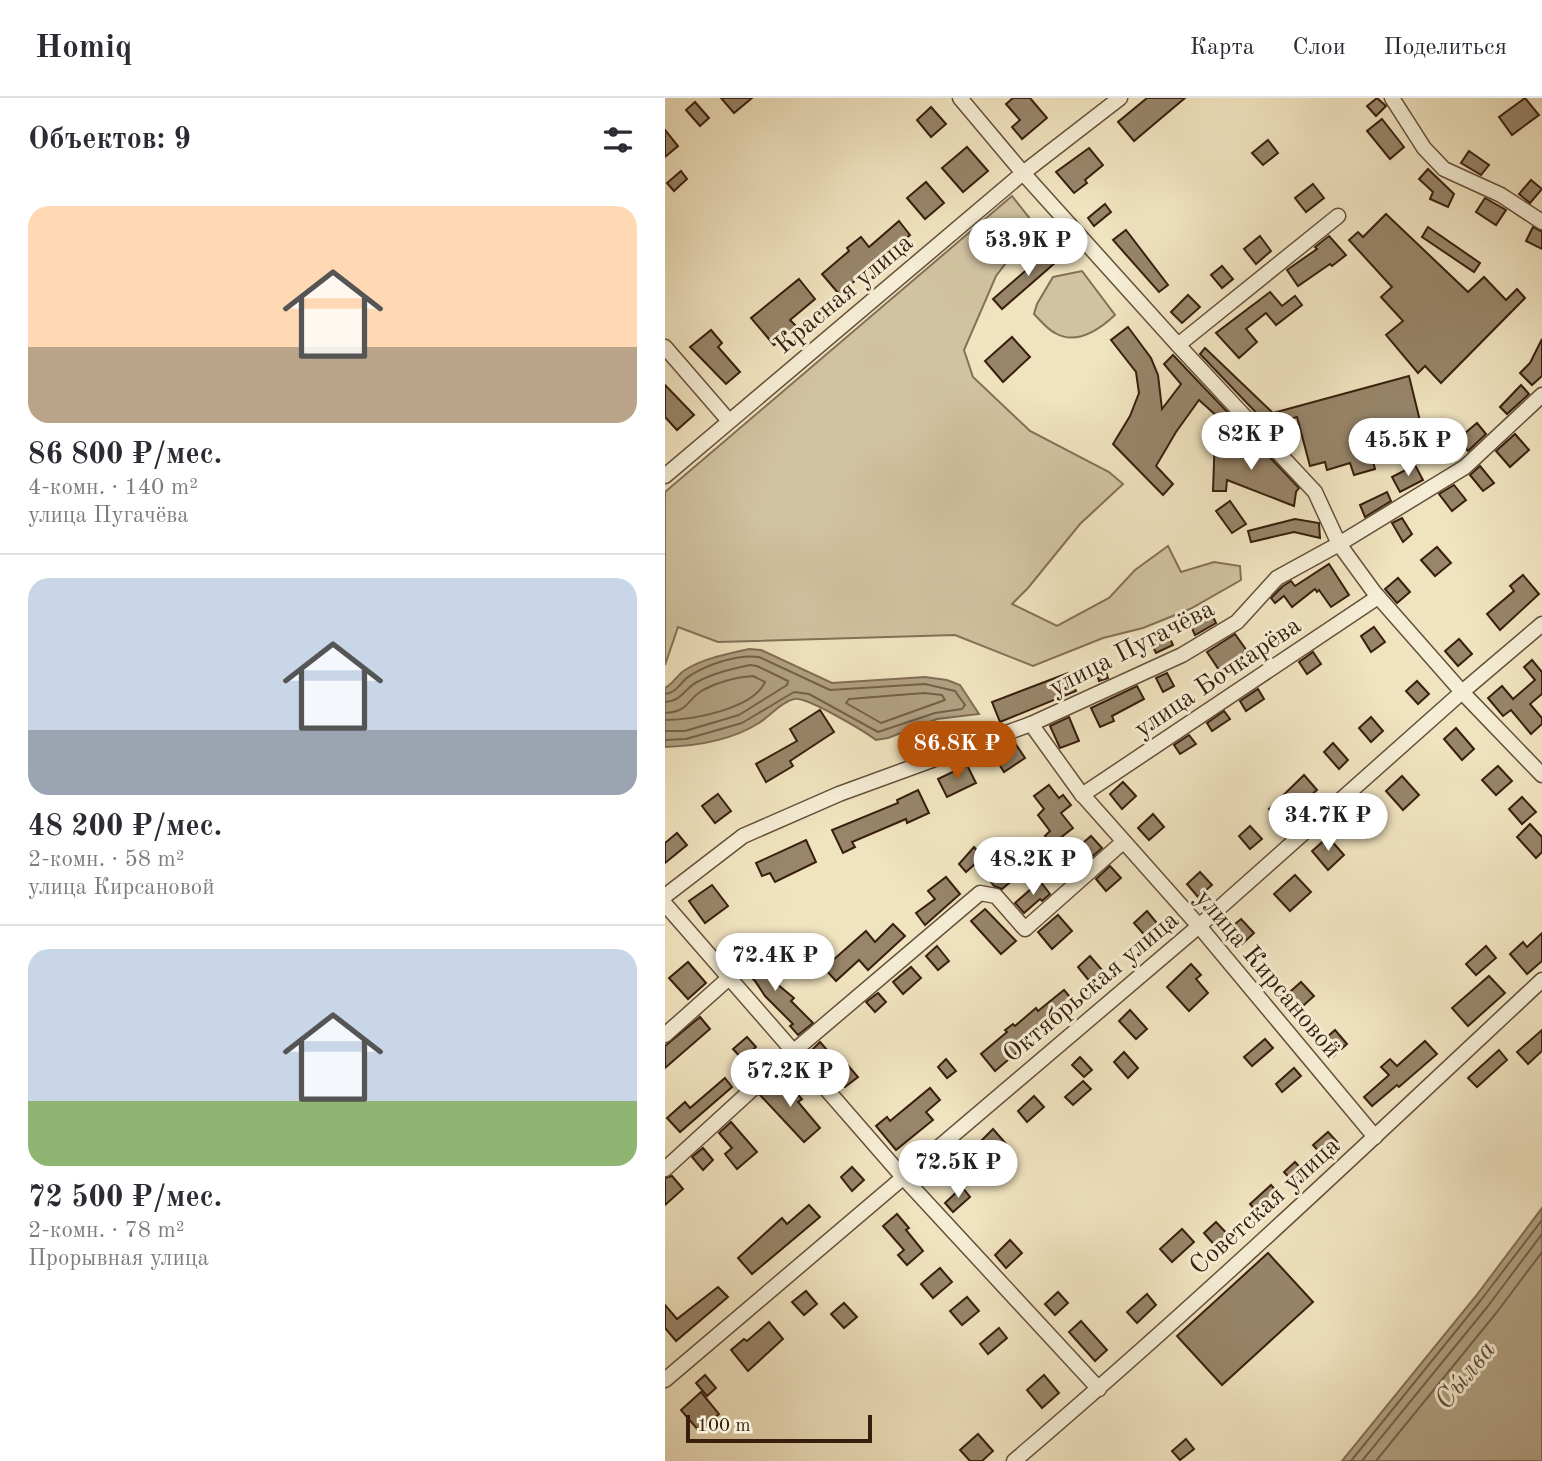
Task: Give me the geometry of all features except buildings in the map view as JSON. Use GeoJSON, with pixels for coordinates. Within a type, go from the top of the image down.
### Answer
{"type":"FeatureCollection","features":[{"type":"Feature","properties":{"kind":"street"},"geometry":{"type":"LineString","coordinates":[[960,98],[1023,173],[1315,492],[1339,544],[1378,597],[1462,692],[1542,775]]}},
{"type":"Feature","properties":{"kind":"street","name":"Красная улица"},"geometry":{"type":"LineString","coordinates":[[665,475],[1023,173],[1120,98]]}},
{"type":"Feature","properties":{"kind":"street"},"geometry":{"type":"LineString","coordinates":[[1392,98],[1424,148],[1444,169],[1501,195],[1542,222]]}},
{"type":"Feature","properties":{"kind":"street"},"geometry":{"type":"LineString","coordinates":[[1178,345],[1338,216]]}},
{"type":"Feature","properties":{"kind":"street"},"geometry":{"type":"LineString","coordinates":[[665,347],[729,421]]}},
{"type":"Feature","properties":{"kind":"street","name":"улица Пугачёва"},"geometry":{"type":"LineString","coordinates":[[665,896],[743,836],[839,794],[1031,724],[1182,655],[1237,622],[1277,578],[1339,544],[1465,467],[1542,395]]}},
{"type":"Feature","properties":{"kind":"street","name":"улица Бочкарёва"},"geometry":{"type":"LineString","coordinates":[[1083,795],[1378,597]]}},
{"type":"Feature","properties":{"kind":"street","name":"Октябрьская улица"},"geometry":{"type":"LineString","coordinates":[[665,1380],[1199,926],[1542,624]]}},
{"type":"Feature","properties":{"kind":"street","name":"улица Кирсановой"},"geometry":{"type":"LineString","coordinates":[[1031,724],[1083,795],[1199,926],[1375,1136]]}},
{"type":"Feature","properties":{"kind":"street"},"geometry":{"type":"LineString","coordinates":[[665,1169],[794,1051],[980,893],[996,896],[1024,929],[1123,842]]}},
{"type":"Feature","properties":{"kind":"street"},"geometry":{"type":"LineString","coordinates":[[665,904],[902,1176],[1099,1389]]}},
{"type":"Feature","properties":{"kind":"street"},"geometry":{"type":"LineString","coordinates":[[665,1035],[730,977]]}},
{"type":"Feature","properties":{"kind":"street","name":"Советская улица"},"geometry":{"type":"LineString","coordinates":[[1014,1461],[1099,1389],[1542,980]]}},
{"type":"Feature","properties":{"kind":"shaded area"},"geometry":{"type":"Polygon","coordinates":[[[1012,196],[1035,225],[996,276],[964,350],[973,377],[1030,431],[1109,472],[1123,484],[1080,524],[1012,604],[1057,626],[1109,598],[1135,570],[1168,546],[1181,572],[1214,562],[1240,566],[1241,580],[1190,609],[1143,628],[1103,638],[1033,666],[955,635],[718,642],[678,627],[665,665],[665,492],[1012,196]]]}},
{"type":"Feature","properties":{"kind":"shaded area"},"geometry":{"type":"Polygon","coordinates":[[[1082,271],[1115,315],[1088,334],[1063,337],[1049,329],[1034,314],[1053,277],[1082,271]]]}},
{"type":"Feature","properties":{"kind":"water"},"geometry":{"type":"Polygon","coordinates":[[[749,649],[761,650],[832,683],[925,677],[947,680],[960,685],[979,714],[937,719],[876,740],[822,708],[794,699],[780,706],[759,723],[737,734],[701,743],[665,747],[665,688],[682,672],[700,662],[749,649]]]}},
{"type":"Feature","properties":{"kind":"water","name":"Сы́лва"},"geometry":{"type":"Polygon","coordinates":[[[1542,1208],[1542,1461],[1342,1461],[1476,1296],[1542,1208]]]}}]}
